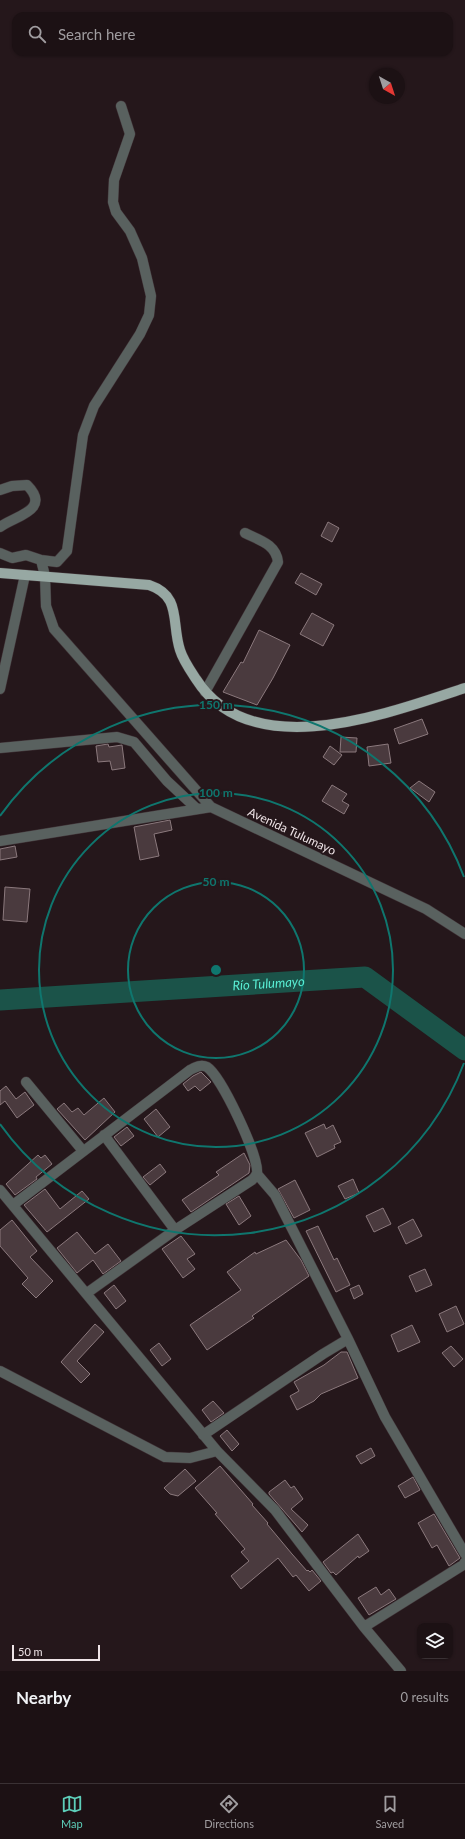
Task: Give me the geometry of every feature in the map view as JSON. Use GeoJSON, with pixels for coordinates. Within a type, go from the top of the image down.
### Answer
{"type":"FeatureCollection","features":[{"type":"Feature","properties":{"kind":"main road"},"geometry":{"type":"LineString","coordinates":[[0,573],[148,585],[158,588],[166,594],[172,604],[180,651],[205,692],[226,710],[243,718],[274,725],[302,727],[326,726],[356,721],[465,688]]}},
{"type":"Feature","properties":{"kind":"street"},"geometry":{"type":"LineString","coordinates":[[0,553],[12,558],[26,555],[40,560],[57,562],[67,551],[83,435],[94,406],[140,334],[149,315],[151,296],[142,258],[130,231],[116,212],[113,202],[114,180],[130,134],[121,106]]}},
{"type":"Feature","properties":{"kind":"street"},"geometry":{"type":"LineString","coordinates":[[0,490],[12,486],[27,485],[33,491],[35,503],[30,511],[24,516],[8,521],[0,527]]}},
{"type":"Feature","properties":{"kind":"street"},"geometry":{"type":"LineString","coordinates":[[205,692],[278,562],[277,553],[271,546],[245,533]]}},
{"type":"Feature","properties":{"kind":"street"},"geometry":{"type":"LineString","coordinates":[[40,560],[46,576],[46,606],[54,629],[211,807]]}},
{"type":"Feature","properties":{"kind":"street"},"geometry":{"type":"LineString","coordinates":[[0,689],[25,575]]}},
{"type":"Feature","properties":{"kind":"street"},"geometry":{"type":"LineString","coordinates":[[0,748],[117,737],[134,742],[162,775],[197,809]]}},
{"type":"Feature","properties":{"kind":"street"},"geometry":{"type":"LineString","coordinates":[[0,841],[211,807]]}},
{"type":"Feature","properties":{"kind":"street","name":"Avenida Tulumayo"},"geometry":{"type":"LineString","coordinates":[[211,807],[426,909],[465,934]]}},
{"type":"Feature","properties":{"kind":"street"},"geometry":{"type":"LineString","coordinates":[[13,1205],[190,1070],[200,1065],[213,1072],[231,1100],[249,1143],[257,1167],[257,1174],[252,1180],[175,1230],[87,1293]]}},
{"type":"Feature","properties":{"kind":"street"},"geometry":{"type":"LineString","coordinates":[[26,1082],[83,1151]]}},
{"type":"Feature","properties":{"kind":"street"},"geometry":{"type":"LineString","coordinates":[[104,1135],[175,1230]]}},
{"type":"Feature","properties":{"kind":"street"},"geometry":{"type":"LineString","coordinates":[[257,1174],[275,1195],[348,1339],[385,1417],[465,1554]]}},
{"type":"Feature","properties":{"kind":"street"},"geometry":{"type":"LineString","coordinates":[[0,1190],[87,1293],[203,1435],[275,1510],[364,1627],[401,1671]]}},
{"type":"Feature","properties":{"kind":"street"},"geometry":{"type":"LineString","coordinates":[[203,1435],[323,1354],[348,1339]]}},
{"type":"Feature","properties":{"kind":"street"},"geometry":{"type":"LineString","coordinates":[[0,1371],[165,1457],[190,1458],[217,1451]]}},
{"type":"Feature","properties":{"kind":"street"},"geometry":{"type":"LineString","coordinates":[[364,1627],[463,1565],[465,1562]]}},
{"type":"Feature","properties":{"kind":"building"},"geometry":{"type":"Polygon","coordinates":[[[328,522],[339,528],[332,542],[321,536],[328,522]]]}},
{"type":"Feature","properties":{"kind":"building"},"geometry":{"type":"Polygon","coordinates":[[[301,573],[322,584],[316,595],[295,583],[301,573]]]}},
{"type":"Feature","properties":{"kind":"building"},"geometry":{"type":"Polygon","coordinates":[[[312,613],[334,625],[323,646],[300,634],[312,613]]]}},
{"type":"Feature","properties":{"kind":"building"},"geometry":{"type":"Polygon","coordinates":[[[259,630],[290,645],[257,705],[223,692],[241,662],[243,663],[259,630]]]}},
{"type":"Feature","properties":{"kind":"building"},"geometry":{"type":"Polygon","coordinates":[[[422,719],[428,734],[399,744],[394,729],[422,719]]]}},
{"type":"Feature","properties":{"kind":"building"},"geometry":{"type":"Polygon","coordinates":[[[341,737],[357,738],[356,752],[340,752],[341,737]]]}},
{"type":"Feature","properties":{"kind":"building"},"geometry":{"type":"Polygon","coordinates":[[[108,744],[109,747],[122,745],[125,768],[112,770],[110,761],[98,762],[96,746],[108,744]]]}},
{"type":"Feature","properties":{"kind":"building"},"geometry":{"type":"Polygon","coordinates":[[[388,744],[391,763],[369,766],[367,747],[388,744]]]}},
{"type":"Feature","properties":{"kind":"building"},"geometry":{"type":"Polygon","coordinates":[[[330,746],[342,755],[334,765],[323,757],[330,746]]]}},
{"type":"Feature","properties":{"kind":"building"},"geometry":{"type":"Polygon","coordinates":[[[419,781],[435,792],[429,802],[410,788],[419,781]]]}},
{"type":"Feature","properties":{"kind":"building"},"geometry":{"type":"Polygon","coordinates":[[[332,785],[347,794],[342,801],[349,805],[344,814],[322,801],[332,785]]]}},
{"type":"Feature","properties":{"kind":"building"},"geometry":{"type":"Polygon","coordinates":[[[170,820],[172,830],[154,834],[159,856],[140,860],[134,827],[170,820]]]}},
{"type":"Feature","properties":{"kind":"building"},"geometry":{"type":"Polygon","coordinates":[[[15,846],[17,857],[0,860],[0,849],[15,846]]]}},
{"type":"Feature","properties":{"kind":"building"},"geometry":{"type":"Polygon","coordinates":[[[5,887],[30,889],[27,922],[3,920],[5,887]]]}},
{"type":"Feature","properties":{"kind":"building"},"geometry":{"type":"Polygon","coordinates":[[[201,1072],[211,1082],[200,1091],[195,1086],[188,1091],[183,1084],[201,1072]]]}},
{"type":"Feature","properties":{"kind":"building"},"geometry":{"type":"Polygon","coordinates":[[[6,1086],[16,1099],[25,1092],[34,1105],[17,1118],[5,1101],[0,1105],[0,1091],[6,1086]]]}},
{"type":"Feature","properties":{"kind":"building"},"geometry":{"type":"Polygon","coordinates":[[[104,1098],[115,1112],[85,1140],[57,1109],[64,1103],[72,1112],[78,1108],[84,1115],[104,1098]]]}},
{"type":"Feature","properties":{"kind":"building"},"geometry":{"type":"Polygon","coordinates":[[[156,1109],[170,1127],[158,1137],[144,1119],[156,1109]]]}},
{"type":"Feature","properties":{"kind":"building"},"geometry":{"type":"Polygon","coordinates":[[[324,1124],[326,1129],[333,1125],[341,1142],[334,1145],[335,1148],[317,1157],[305,1133],[324,1124]]]}},
{"type":"Feature","properties":{"kind":"building"},"geometry":{"type":"Polygon","coordinates":[[[127,1127],[134,1136],[121,1146],[114,1137],[127,1127]]]}},
{"type":"Feature","properties":{"kind":"building"},"geometry":{"type":"Polygon","coordinates":[[[244,1153],[250,1165],[249,1173],[191,1212],[182,1200],[219,1175],[216,1172],[244,1153]]]}},
{"type":"Feature","properties":{"kind":"building"},"geometry":{"type":"Polygon","coordinates":[[[38,1155],[41,1158],[45,1155],[52,1164],[36,1177],[37,1179],[15,1195],[6,1184],[38,1155]]]}},
{"type":"Feature","properties":{"kind":"building"},"geometry":{"type":"Polygon","coordinates":[[[160,1164],[166,1172],[150,1185],[143,1177],[160,1164]]]}},
{"type":"Feature","properties":{"kind":"building"},"geometry":{"type":"Polygon","coordinates":[[[353,1179],[359,1193],[345,1199],[338,1186],[353,1179]]]}},
{"type":"Feature","properties":{"kind":"building"},"geometry":{"type":"Polygon","coordinates":[[[295,1180],[310,1210],[294,1218],[278,1189],[295,1180]]]}},
{"type":"Feature","properties":{"kind":"building"},"geometry":{"type":"Polygon","coordinates":[[[45,1189],[60,1209],[82,1191],[89,1199],[47,1232],[24,1205],[45,1189]]]}},
{"type":"Feature","properties":{"kind":"building"},"geometry":{"type":"Polygon","coordinates":[[[239,1196],[251,1216],[239,1225],[226,1204],[239,1196]]]}},
{"type":"Feature","properties":{"kind":"building"},"geometry":{"type":"Polygon","coordinates":[[[383,1208],[391,1224],[374,1232],[366,1216],[383,1208]]]}},
{"type":"Feature","properties":{"kind":"building"},"geometry":{"type":"Polygon","coordinates":[[[413,1219],[422,1236],[406,1244],[398,1227],[413,1219]]]}},
{"type":"Feature","properties":{"kind":"building"},"geometry":{"type":"Polygon","coordinates":[[[12,1220],[37,1251],[30,1257],[53,1281],[36,1298],[22,1284],[28,1278],[0,1246],[0,1230],[12,1220]]]}},
{"type":"Feature","properties":{"kind":"building"},"geometry":{"type":"Polygon","coordinates":[[[318,1226],[334,1260],[337,1258],[350,1285],[336,1292],[306,1231],[318,1226]]]}},
{"type":"Feature","properties":{"kind":"building"},"geometry":{"type":"Polygon","coordinates":[[[77,1232],[95,1254],[108,1244],[121,1261],[103,1274],[93,1260],[77,1273],[57,1248],[77,1232]]]}},
{"type":"Feature","properties":{"kind":"building"},"geometry":{"type":"Polygon","coordinates":[[[181,1236],[195,1254],[187,1259],[195,1269],[183,1278],[162,1249],[181,1236]]]}},
{"type":"Feature","properties":{"kind":"building"},"geometry":{"type":"Polygon","coordinates":[[[286,1240],[301,1260],[309,1276],[252,1316],[254,1318],[207,1350],[190,1325],[241,1290],[227,1272],[255,1252],[256,1254],[286,1240]]]}},
{"type":"Feature","properties":{"kind":"building"},"geometry":{"type":"Polygon","coordinates":[[[425,1269],[432,1285],[416,1292],[409,1276],[425,1269]]]}},
{"type":"Feature","properties":{"kind":"building"},"geometry":{"type":"Polygon","coordinates":[[[114,1285],[126,1301],[116,1309],[104,1293],[114,1285]]]}},
{"type":"Feature","properties":{"kind":"building"},"geometry":{"type":"Polygon","coordinates":[[[359,1285],[363,1294],[354,1299],[350,1289],[359,1285]]]}},
{"type":"Feature","properties":{"kind":"building"},"geometry":{"type":"Polygon","coordinates":[[[456,1306],[464,1324],[447,1332],[439,1314],[456,1306]]]}},
{"type":"Feature","properties":{"kind":"building"},"geometry":{"type":"Polygon","coordinates":[[[95,1324],[104,1332],[77,1361],[90,1374],[81,1383],[61,1362],[95,1324]]]}},
{"type":"Feature","properties":{"kind":"building"},"geometry":{"type":"Polygon","coordinates":[[[412,1325],[420,1342],[398,1352],[391,1335],[412,1325]]]}},
{"type":"Feature","properties":{"kind":"building"},"geometry":{"type":"Polygon","coordinates":[[[159,1343],[171,1359],[162,1366],[150,1350],[159,1343]]]}},
{"type":"Feature","properties":{"kind":"building"},"geometry":{"type":"Polygon","coordinates":[[[451,1346],[463,1359],[454,1367],[442,1353],[451,1346]]]}},
{"type":"Feature","properties":{"kind":"building"},"geometry":{"type":"Polygon","coordinates":[[[341,1352],[347,1352],[358,1378],[321,1394],[314,1401],[297,1410],[290,1396],[299,1391],[294,1382],[324,1365],[341,1352]]]}},
{"type":"Feature","properties":{"kind":"building"},"geometry":{"type":"Polygon","coordinates":[[[213,1401],[224,1413],[211,1422],[202,1410],[213,1401]]]}},
{"type":"Feature","properties":{"kind":"building"},"geometry":{"type":"Polygon","coordinates":[[[227,1430],[239,1444],[232,1451],[220,1436],[227,1430]]]}},
{"type":"Feature","properties":{"kind":"building"},"geometry":{"type":"Polygon","coordinates":[[[371,1448],[375,1456],[361,1464],[356,1456],[371,1448]]]}},
{"type":"Feature","properties":{"kind":"building"},"geometry":{"type":"Polygon","coordinates":[[[220,1466],[253,1504],[252,1505],[292,1554],[307,1571],[308,1570],[310,1572],[312,1570],[321,1581],[309,1591],[296,1575],[293,1577],[278,1558],[241,1589],[231,1576],[249,1561],[241,1552],[245,1549],[195,1488],[220,1466]]]}},
{"type":"Feature","properties":{"kind":"building"},"geometry":{"type":"Polygon","coordinates":[[[185,1469],[196,1481],[178,1496],[170,1494],[164,1488],[185,1469]]]}},
{"type":"Feature","properties":{"kind":"building"},"geometry":{"type":"Polygon","coordinates":[[[413,1477],[420,1490],[405,1498],[398,1486],[413,1477]]]}},
{"type":"Feature","properties":{"kind":"building"},"geometry":{"type":"Polygon","coordinates":[[[285,1480],[291,1488],[294,1486],[303,1499],[291,1509],[308,1525],[302,1532],[269,1494],[269,1492],[285,1480]]]}},
{"type":"Feature","properties":{"kind":"building"},"geometry":{"type":"Polygon","coordinates":[[[434,1514],[460,1558],[449,1566],[437,1545],[432,1548],[418,1523],[434,1514]]]}},
{"type":"Feature","properties":{"kind":"building"},"geometry":{"type":"Polygon","coordinates":[[[358,1534],[369,1551],[359,1558],[358,1556],[336,1575],[333,1572],[331,1573],[323,1562],[358,1534]]]}},
{"type":"Feature","properties":{"kind":"building"},"geometry":{"type":"Polygon","coordinates":[[[376,1587],[381,1595],[389,1589],[396,1599],[369,1615],[358,1598],[376,1587]]]}},
{"type":"Feature","properties":{"kind":"waterway","name":"Río Tulumayo"},"geometry":{"type":"LineString","coordinates":[[0,1000],[365,977],[465,1050]]}}]}
